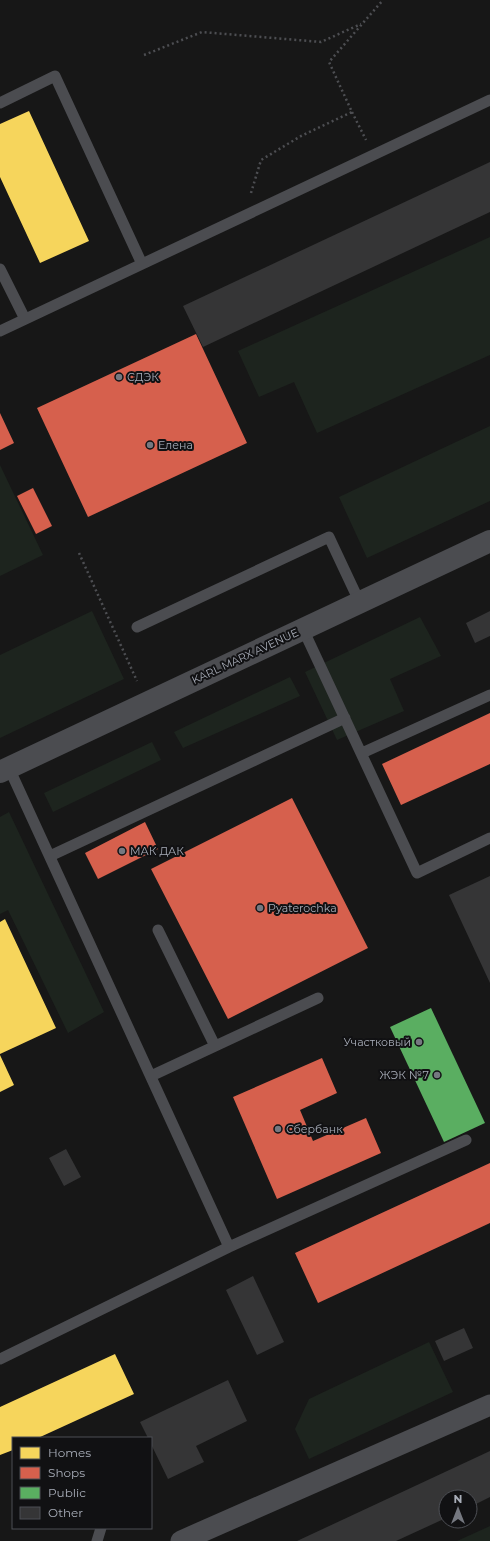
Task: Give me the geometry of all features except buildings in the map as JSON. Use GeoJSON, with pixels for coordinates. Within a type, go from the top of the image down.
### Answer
{"type":"FeatureCollection","features":[{"type":"Feature","properties":{"kind":"street","name":"KARL MARX AVENUE"},"geometry":{"type":"LineString","coordinates":[[4,770],[490,541]]}},
{"type":"Feature","properties":{"kind":"street"},"geometry":{"type":"LineString","coordinates":[[181,1541],[490,1405]]}},
{"type":"Feature","properties":{"kind":"lane"},"geometry":{"type":"LineString","coordinates":[[0,103],[55,76],[142,264]]}},
{"type":"Feature","properties":{"kind":"lane"},"geometry":{"type":"LineString","coordinates":[[0,331],[490,100]]}},
{"type":"Feature","properties":{"kind":"lane"},"geometry":{"type":"LineString","coordinates":[[0,269],[25,319]]}},
{"type":"Feature","properties":{"kind":"lane"},"geometry":{"type":"LineString","coordinates":[[137,627],[329,537],[360,602]]}},
{"type":"Feature","properties":{"kind":"lane"},"geometry":{"type":"LineString","coordinates":[[303,629],[417,873],[490,838]]}},
{"type":"Feature","properties":{"kind":"lane"},"geometry":{"type":"LineString","coordinates":[[362,753],[490,695]]}},
{"type":"Feature","properties":{"kind":"lane"},"geometry":{"type":"LineString","coordinates":[[50,856],[345,718]]}},
{"type":"Feature","properties":{"kind":"lane"},"geometry":{"type":"LineString","coordinates":[[4,770],[50,856],[229,1247]]}},
{"type":"Feature","properties":{"kind":"lane"},"geometry":{"type":"LineString","coordinates":[[158,930],[215,1046]]}},
{"type":"Feature","properties":{"kind":"lane"},"geometry":{"type":"LineString","coordinates":[[151,1076],[318,998]]}},
{"type":"Feature","properties":{"kind":"lane"},"geometry":{"type":"LineString","coordinates":[[0,1359],[229,1247],[466,1140]]}},
{"type":"Feature","properties":{"kind":"lane"},"geometry":{"type":"LineString","coordinates":[[97,1541],[101,1529]]}},
{"type":"Feature","properties":{"kind":"path"},"geometry":{"type":"LineString","coordinates":[[369,145],[329,62],[383,0]]}},
{"type":"Feature","properties":{"kind":"path"},"geometry":{"type":"LineString","coordinates":[[144,55],[202,32],[321,42],[363,23]]}},
{"type":"Feature","properties":{"kind":"path"},"geometry":{"type":"LineString","coordinates":[[244,216],[261,160],[301,136],[352,112]]}},
{"type":"Feature","properties":{"kind":"path"},"geometry":{"type":"LineString","coordinates":[[79,553],[146,702]]}},
{"type":"Feature","properties":{"kind":"shaded area"},"geometry":{"type":"Polygon","coordinates":[[[490,237],[490,355],[317,433],[294,382],[259,397],[238,351],[490,237]]]}},
{"type":"Feature","properties":{"kind":"shaded area"},"geometry":{"type":"Polygon","coordinates":[[[490,426],[490,501],[367,558],[339,497],[490,426]]]}},
{"type":"Feature","properties":{"kind":"shaded area"},"geometry":{"type":"Polygon","coordinates":[[[0,465],[43,555],[0,576],[0,465]]]}},
{"type":"Feature","properties":{"kind":"shaded area"},"geometry":{"type":"Polygon","coordinates":[[[92,611],[124,679],[0,738],[0,655],[92,611]]]}},
{"type":"Feature","properties":{"kind":"shaded area"},"geometry":{"type":"Polygon","coordinates":[[[420,617],[441,656],[390,679],[404,711],[337,740],[305,672],[420,617]]]}},
{"type":"Feature","properties":{"kind":"shaded area"},"geometry":{"type":"Polygon","coordinates":[[[290,677],[300,696],[183,748],[174,732],[290,677]]]}},
{"type":"Feature","properties":{"kind":"shaded area"},"geometry":{"type":"Polygon","coordinates":[[[152,742],[161,760],[53,812],[44,793],[152,742]]]}},
{"type":"Feature","properties":{"kind":"shaded area"},"geometry":{"type":"Polygon","coordinates":[[[9,812],[104,1012],[68,1033],[8,910],[0,914],[0,817],[9,812]]]}},
{"type":"Feature","properties":{"kind":"shaded area"},"geometry":{"type":"Polygon","coordinates":[[[429,1342],[453,1392],[309,1459],[295,1429],[309,1399],[429,1342]]]}},
{"type":"Feature","properties":{"kind":"shaded area"},"geometry":{"type":"Polygon","coordinates":[[[490,1526],[490,1541],[457,1541],[490,1526]]]}},
{"type":"Feature","properties":{"kind":"place","name":"СДЭК"},"geometry":{"type":"Point","coordinates":[119,377]}},
{"type":"Feature","properties":{"kind":"place","name":"Елена"},"geometry":{"type":"Point","coordinates":[150,445]}},
{"type":"Feature","properties":{"kind":"place","name":"МАК ДАК"},"geometry":{"type":"Point","coordinates":[122,851]}},
{"type":"Feature","properties":{"kind":"place","name":"Pyaterochka"},"geometry":{"type":"Point","coordinates":[260,908]}},
{"type":"Feature","properties":{"kind":"place","name":"Участковый"},"geometry":{"type":"Point","coordinates":[419,1042]}},
{"type":"Feature","properties":{"kind":"place","name":"ЖЭК №7"},"geometry":{"type":"Point","coordinates":[437,1075]}},
{"type":"Feature","properties":{"kind":"place","name":"Сбербанк"},"geometry":{"type":"Point","coordinates":[278,1129]}}]}
